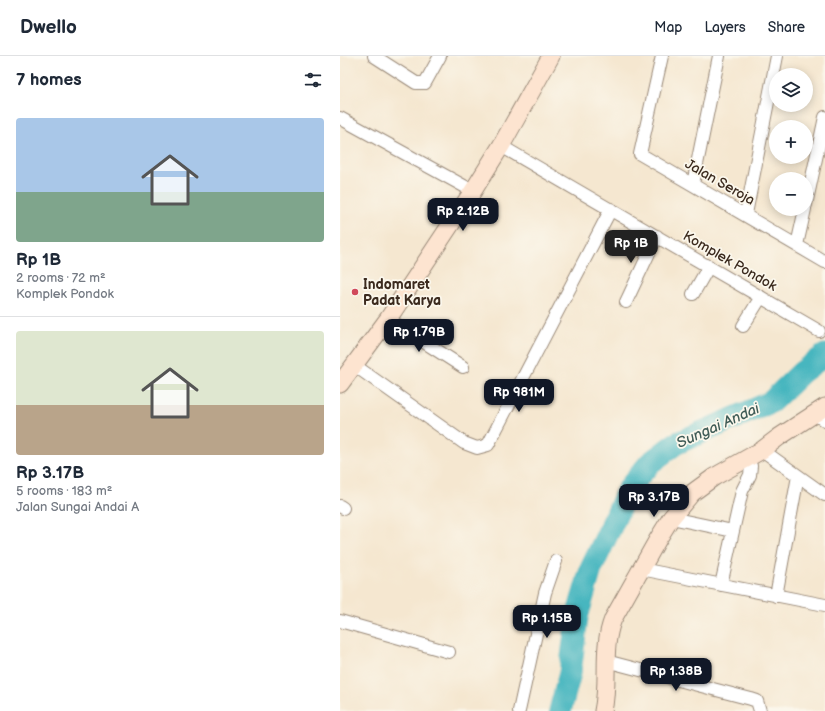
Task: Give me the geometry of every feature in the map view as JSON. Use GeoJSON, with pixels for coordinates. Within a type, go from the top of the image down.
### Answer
{"type":"FeatureCollection","features":[{"type":"Feature","properties":{"kind":"street"},"geometry":{"type":"LineString","coordinates":[[380,58],[416,83],[420,84],[425,83],[440,56]]}},
{"type":"Feature","properties":{"kind":"street"},"geometry":{"type":"LineString","coordinates":[[340,384],[388,319],[473,191],[501,146],[551,56]]}},
{"type":"Feature","properties":{"kind":"street","name":"Jalan Seroja"},"geometry":{"type":"LineString","coordinates":[[662,56],[640,154],[746,214],[825,262]]}},
{"type":"Feature","properties":{"kind":"street"},"geometry":{"type":"LineString","coordinates":[[693,184],[720,56]]}},
{"type":"Feature","properties":{"kind":"street"},"geometry":{"type":"LineString","coordinates":[[746,214],[777,56]]}},
{"type":"Feature","properties":{"kind":"street"},"geometry":{"type":"LineString","coordinates":[[813,173],[825,117]]}},
{"type":"Feature","properties":{"kind":"street"},"geometry":{"type":"LineString","coordinates":[[340,118],[473,191]]}},
{"type":"Feature","properties":{"kind":"street","name":"Komplek Pondok"},"geometry":{"type":"LineString","coordinates":[[501,146],[819,331]]}},
{"type":"Feature","properties":{"kind":"street"},"geometry":{"type":"LineString","coordinates":[[354,365],[464,443],[477,448],[488,445],[611,209]]}},
{"type":"Feature","properties":{"kind":"street"},"geometry":{"type":"LineString","coordinates":[[797,245],[803,216]]}},
{"type":"Feature","properties":{"kind":"street"},"geometry":{"type":"LineString","coordinates":[[626,302],[657,236]]}},
{"type":"Feature","properties":{"kind":"street"},"geometry":{"type":"LineString","coordinates":[[693,294],[709,266]]}},
{"type":"Feature","properties":{"kind":"street"},"geometry":{"type":"LineString","coordinates":[[743,326],[761,297]]}},
{"type":"Feature","properties":{"kind":"street"},"geometry":{"type":"LineString","coordinates":[[388,319],[463,367]]}},
{"type":"Feature","properties":{"kind":"street"},"geometry":{"type":"LineString","coordinates":[[602,711],[605,693],[609,629],[641,569],[671,518],[692,493],[703,484],[746,460],[779,437],[822,414]]}},
{"type":"Feature","properties":{"kind":"street"},"geometry":{"type":"LineString","coordinates":[[762,450],[825,496]]}},
{"type":"Feature","properties":{"kind":"street"},"geometry":{"type":"LineString","coordinates":[[721,585],[742,491],[750,475],[751,466],[746,460]]}},
{"type":"Feature","properties":{"kind":"street"},"geometry":{"type":"LineString","coordinates":[[776,596],[798,476]]}},
{"type":"Feature","properties":{"kind":"street"},"geometry":{"type":"LineString","coordinates":[[671,518],[733,531]]}},
{"type":"Feature","properties":{"kind":"street"},"geometry":{"type":"LineString","coordinates":[[519,711],[540,612],[556,561]]}},
{"type":"Feature","properties":{"kind":"street"},"geometry":{"type":"LineString","coordinates":[[641,569],[825,606]]}},
{"type":"Feature","properties":{"kind":"street"},"geometry":{"type":"LineString","coordinates":[[340,621],[449,652]]}},
{"type":"Feature","properties":{"kind":"street"},"geometry":{"type":"LineString","coordinates":[[606,661],[751,699],[756,701],[760,711]]}},
{"type":"Feature","properties":{"kind":"waterway","name":"Sungai Andai"},"geometry":{"type":"LineString","coordinates":[[560,711],[570,673],[577,617],[591,569],[629,488],[650,463],[675,444],[771,402],[802,372],[825,355]]}},
{"type":"Feature","properties":{"kind":"place","name":"Indomaret Padat Karya"},"geometry":{"type":"Point","coordinates":[355,292]}}]}
